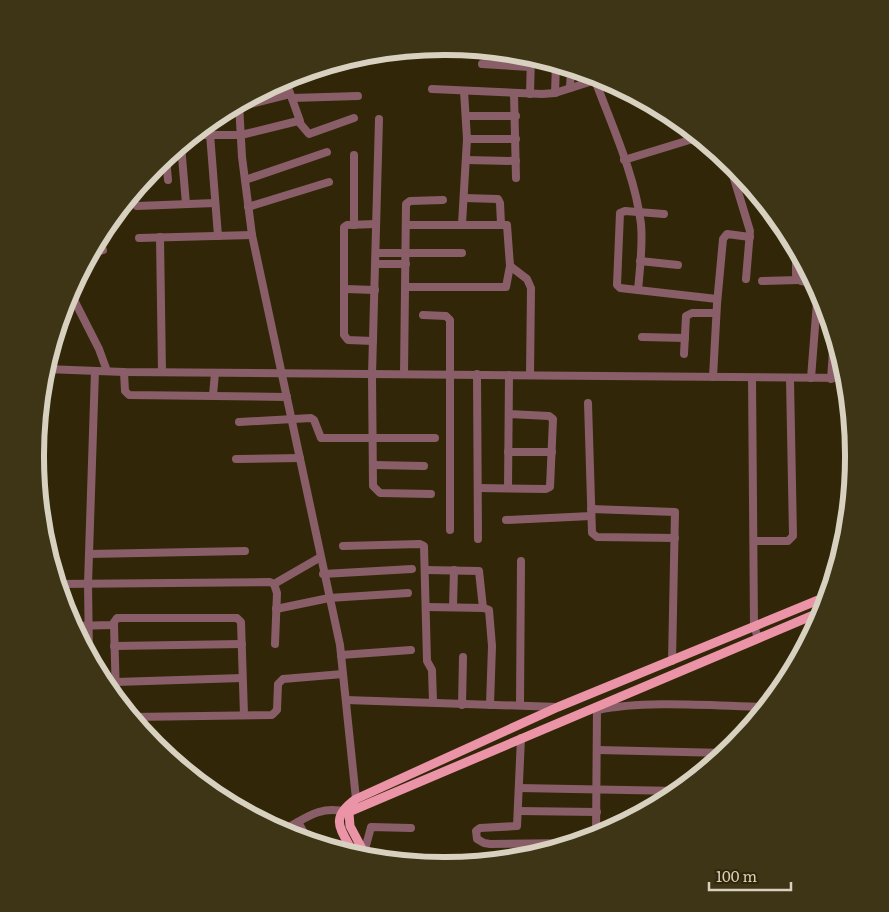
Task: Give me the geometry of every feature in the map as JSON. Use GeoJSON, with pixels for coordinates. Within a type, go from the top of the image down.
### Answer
{"type":"FeatureCollection","features":[{"type":"Feature","properties":{"kind":"main road"},"geometry":{"type":"LineString","coordinates":[[350,845],[339,823],[356,799],[558,707],[818,600]]}},
{"type":"Feature","properties":{"kind":"main road"},"geometry":{"type":"LineString","coordinates":[[345,812],[582,712],[598,708],[812,617]]}},
{"type":"Feature","properties":{"kind":"main road"},"geometry":{"type":"LineString","coordinates":[[576,700],[582,712]]}},
{"type":"Feature","properties":{"kind":"main road"},"geometry":{"type":"LineString","coordinates":[[345,812],[361,848]]}},
{"type":"Feature","properties":{"kind":"street"},"geometry":{"type":"LineString","coordinates":[[482,64],[530,67],[530,94]]}},
{"type":"Feature","properties":{"kind":"street"},"geometry":{"type":"LineString","coordinates":[[555,93],[556,71]]}},
{"type":"Feature","properties":{"kind":"street"},"geometry":{"type":"LineString","coordinates":[[570,88],[571,76]]}},
{"type":"Feature","properties":{"kind":"street"},"geometry":{"type":"LineString","coordinates":[[432,89],[514,94],[555,93],[588,82]]}},
{"type":"Feature","properties":{"kind":"street"},"geometry":{"type":"LineString","coordinates":[[288,87],[300,121],[309,134],[354,118]]}},
{"type":"Feature","properties":{"kind":"street"},"geometry":{"type":"LineString","coordinates":[[601,87],[639,212],[641,226],[638,290]]}},
{"type":"Feature","properties":{"kind":"street"},"geometry":{"type":"LineString","coordinates":[[462,224],[466,160],[464,92]]}},
{"type":"Feature","properties":{"kind":"street"},"geometry":{"type":"LineString","coordinates":[[514,94],[516,178]]}},
{"type":"Feature","properties":{"kind":"street"},"geometry":{"type":"LineString","coordinates":[[256,103],[291,96],[358,96]]}},
{"type":"Feature","properties":{"kind":"street"},"geometry":{"type":"LineString","coordinates":[[239,112],[252,235],[341,655],[356,799]]}},
{"type":"Feature","properties":{"kind":"street"},"geometry":{"type":"LineString","coordinates":[[466,116],[516,116]]}},
{"type":"Feature","properties":{"kind":"street"},"geometry":{"type":"LineString","coordinates":[[379,119],[372,375],[373,486],[377,492],[431,494]]}},
{"type":"Feature","properties":{"kind":"street"},"geometry":{"type":"LineString","coordinates":[[206,134],[241,135],[300,121]]}},
{"type":"Feature","properties":{"kind":"street"},"geometry":{"type":"LineString","coordinates":[[210,134],[218,236]]}},
{"type":"Feature","properties":{"kind":"street"},"geometry":{"type":"LineString","coordinates":[[466,139],[516,139]]}},
{"type":"Feature","properties":{"kind":"street"},"geometry":{"type":"LineString","coordinates":[[624,160],[690,140]]}},
{"type":"Feature","properties":{"kind":"street"},"geometry":{"type":"LineString","coordinates":[[245,180],[327,152]]}},
{"type":"Feature","properties":{"kind":"street"},"geometry":{"type":"LineString","coordinates":[[182,154],[186,204]]}},
{"type":"Feature","properties":{"kind":"street"},"geometry":{"type":"LineString","coordinates":[[354,155],[354,225]]}},
{"type":"Feature","properties":{"kind":"street"},"geometry":{"type":"LineString","coordinates":[[466,160],[516,161]]}},
{"type":"Feature","properties":{"kind":"street"},"geometry":{"type":"LineString","coordinates":[[167,167],[168,180]]}},
{"type":"Feature","properties":{"kind":"street"},"geometry":{"type":"LineString","coordinates":[[735,180],[749,223],[750,237],[746,279]]}},
{"type":"Feature","properties":{"kind":"street"},"geometry":{"type":"LineString","coordinates":[[248,207],[329,182]]}},
{"type":"Feature","properties":{"kind":"street"},"geometry":{"type":"LineString","coordinates":[[464,198],[498,199],[500,203],[501,224]]}},
{"type":"Feature","properties":{"kind":"street"},"geometry":{"type":"LineString","coordinates":[[404,374],[407,202],[443,200]]}},
{"type":"Feature","properties":{"kind":"street"},"geometry":{"type":"LineString","coordinates":[[137,206],[214,204]]}},
{"type":"Feature","properties":{"kind":"street"},"geometry":{"type":"LineString","coordinates":[[664,214],[623,211],[620,213],[616,283],[620,288],[717,298]]}},
{"type":"Feature","properties":{"kind":"street"},"geometry":{"type":"LineString","coordinates":[[373,341],[345,338],[344,228],[347,225],[376,224]]}},
{"type":"Feature","properties":{"kind":"street"},"geometry":{"type":"LineString","coordinates":[[406,225],[501,224],[508,227],[510,266],[506,287],[406,287]]}},
{"type":"Feature","properties":{"kind":"street"},"geometry":{"type":"LineString","coordinates":[[139,238],[252,235]]}},
{"type":"Feature","properties":{"kind":"street"},"geometry":{"type":"LineString","coordinates":[[713,377],[717,298],[724,235],[750,237]]}},
{"type":"Feature","properties":{"kind":"street"},"geometry":{"type":"LineString","coordinates":[[160,237],[162,372]]}},
{"type":"Feature","properties":{"kind":"street"},"geometry":{"type":"LineString","coordinates":[[376,253],[462,253]]}},
{"type":"Feature","properties":{"kind":"street"},"geometry":{"type":"LineString","coordinates":[[640,261],[678,265]]}},
{"type":"Feature","properties":{"kind":"street"},"geometry":{"type":"LineString","coordinates":[[376,264],[406,264]]}},
{"type":"Feature","properties":{"kind":"street"},"geometry":{"type":"LineString","coordinates":[[796,264],[796,275],[800,280]]}},
{"type":"Feature","properties":{"kind":"street"},"geometry":{"type":"LineString","coordinates":[[510,266],[527,279],[531,288],[530,375]]}},
{"type":"Feature","properties":{"kind":"street"},"geometry":{"type":"LineString","coordinates":[[762,281],[805,281]]}},
{"type":"Feature","properties":{"kind":"street"},"geometry":{"type":"LineString","coordinates":[[345,289],[375,290]]}},
{"type":"Feature","properties":{"kind":"street"},"geometry":{"type":"LineString","coordinates":[[75,301],[99,349],[107,371]]}},
{"type":"Feature","properties":{"kind":"street"},"geometry":{"type":"LineString","coordinates":[[811,378],[818,312]]}},
{"type":"Feature","properties":{"kind":"street"},"geometry":{"type":"LineString","coordinates":[[423,314],[449,317],[452,374],[450,530]]}},
{"type":"Feature","properties":{"kind":"street"},"geometry":{"type":"LineString","coordinates":[[684,354],[685,320],[688,314],[716,314]]}},
{"type":"Feature","properties":{"kind":"street"},"geometry":{"type":"LineString","coordinates":[[642,338],[685,338]]}},
{"type":"Feature","properties":{"kind":"street"},"geometry":{"type":"LineString","coordinates":[[831,379],[833,355]]}},
{"type":"Feature","properties":{"kind":"street"},"geometry":{"type":"LineString","coordinates":[[53,368],[124,372],[838,379]]}},
{"type":"Feature","properties":{"kind":"street"},"geometry":{"type":"LineString","coordinates":[[88,639],[95,371]]}},
{"type":"Feature","properties":{"kind":"street"},"geometry":{"type":"LineString","coordinates":[[124,372],[124,391],[129,395],[287,397]]}},
{"type":"Feature","properties":{"kind":"street"},"geometry":{"type":"LineString","coordinates":[[213,395],[215,373]]}},
{"type":"Feature","properties":{"kind":"street"},"geometry":{"type":"LineString","coordinates":[[477,374],[478,539]]}},
{"type":"Feature","properties":{"kind":"street"},"geometry":{"type":"LineString","coordinates":[[508,488],[509,375]]}},
{"type":"Feature","properties":{"kind":"street"},"geometry":{"type":"LineString","coordinates":[[752,378],[754,626],[758,638]]}},
{"type":"Feature","properties":{"kind":"street"},"geometry":{"type":"LineString","coordinates":[[754,541],[788,541],[793,536],[790,378]]}},
{"type":"Feature","properties":{"kind":"street"},"geometry":{"type":"LineString","coordinates":[[588,403],[592,533],[597,538],[675,538]]}},
{"type":"Feature","properties":{"kind":"street"},"geometry":{"type":"LineString","coordinates":[[478,488],[546,489],[550,487],[554,422],[551,417],[509,414]]}},
{"type":"Feature","properties":{"kind":"street"},"geometry":{"type":"LineString","coordinates":[[239,422],[313,419],[321,438],[435,438]]}},
{"type":"Feature","properties":{"kind":"street"},"geometry":{"type":"LineString","coordinates":[[508,452],[552,452]]}},
{"type":"Feature","properties":{"kind":"street"},"geometry":{"type":"LineString","coordinates":[[236,459],[300,458]]}},
{"type":"Feature","properties":{"kind":"street"},"geometry":{"type":"LineString","coordinates":[[372,465],[424,466]]}},
{"type":"Feature","properties":{"kind":"street"},"geometry":{"type":"LineString","coordinates":[[506,520],[591,513],[673,511],[676,517],[672,661]]}},
{"type":"Feature","properties":{"kind":"street"},"geometry":{"type":"LineString","coordinates":[[343,546],[422,544],[425,549],[427,661],[432,670],[433,702]]}},
{"type":"Feature","properties":{"kind":"street"},"geometry":{"type":"LineString","coordinates":[[89,554],[245,551]]}},
{"type":"Feature","properties":{"kind":"street"},"geometry":{"type":"LineString","coordinates":[[65,584],[270,582],[274,584],[320,558]]}},
{"type":"Feature","properties":{"kind":"street"},"geometry":{"type":"LineString","coordinates":[[520,705],[522,561]]}},
{"type":"Feature","properties":{"kind":"street"},"geometry":{"type":"LineString","coordinates":[[323,574],[412,569]]}},
{"type":"Feature","properties":{"kind":"street"},"geometry":{"type":"LineString","coordinates":[[426,570],[479,571],[482,608]]}},
{"type":"Feature","properties":{"kind":"street"},"geometry":{"type":"LineString","coordinates":[[454,570],[454,608]]}},
{"type":"Feature","properties":{"kind":"street"},"geometry":{"type":"LineString","coordinates":[[274,584],[276,610],[275,644]]}},
{"type":"Feature","properties":{"kind":"street"},"geometry":{"type":"LineString","coordinates":[[276,610],[329,598],[408,593]]}},
{"type":"Feature","properties":{"kind":"street"},"geometry":{"type":"LineString","coordinates":[[427,607],[482,608],[489,610],[491,629],[490,705]]}},
{"type":"Feature","properties":{"kind":"street"},"geometry":{"type":"LineString","coordinates":[[116,686],[114,620],[117,618],[234,617],[241,622],[244,714]]}},
{"type":"Feature","properties":{"kind":"street"},"geometry":{"type":"LineString","coordinates":[[82,626],[114,625]]}},
{"type":"Feature","properties":{"kind":"street"},"geometry":{"type":"LineString","coordinates":[[114,646],[242,644]]}},
{"type":"Feature","properties":{"kind":"street"},"geometry":{"type":"LineString","coordinates":[[341,655],[411,650]]}},
{"type":"Feature","properties":{"kind":"street"},"geometry":{"type":"LineString","coordinates":[[462,705],[463,657]]}},
{"type":"Feature","properties":{"kind":"street"},"geometry":{"type":"LineString","coordinates":[[140,717],[244,714],[269,716],[275,713],[278,684],[283,679],[343,674]]}},
{"type":"Feature","properties":{"kind":"street"},"geometry":{"type":"LineString","coordinates":[[116,682],[242,678]]}},
{"type":"Feature","properties":{"kind":"street"},"geometry":{"type":"LineString","coordinates":[[346,700],[558,707]]}},
{"type":"Feature","properties":{"kind":"street"},"geometry":{"type":"LineString","coordinates":[[596,827],[598,708],[756,707]]}},
{"type":"Feature","properties":{"kind":"street"},"geometry":{"type":"LineString","coordinates":[[521,738],[516,827],[480,828],[476,831],[477,839],[490,844],[547,843]]}},
{"type":"Feature","properties":{"kind":"street"},"geometry":{"type":"LineString","coordinates":[[598,750],[714,753]]}},
{"type":"Feature","properties":{"kind":"street"},"geometry":{"type":"LineString","coordinates":[[519,788],[664,791]]}},
{"type":"Feature","properties":{"kind":"street"},"geometry":{"type":"LineString","coordinates":[[291,826],[326,809],[345,812]]}},
{"type":"Feature","properties":{"kind":"street"},"geometry":{"type":"LineString","coordinates":[[518,811],[597,812]]}},
{"type":"Feature","properties":{"kind":"street"},"geometry":{"type":"LineString","coordinates":[[298,822],[303,830]]}},
{"type":"Feature","properties":{"kind":"street"},"geometry":{"type":"LineString","coordinates":[[366,849],[371,827],[411,828]]}}]}
